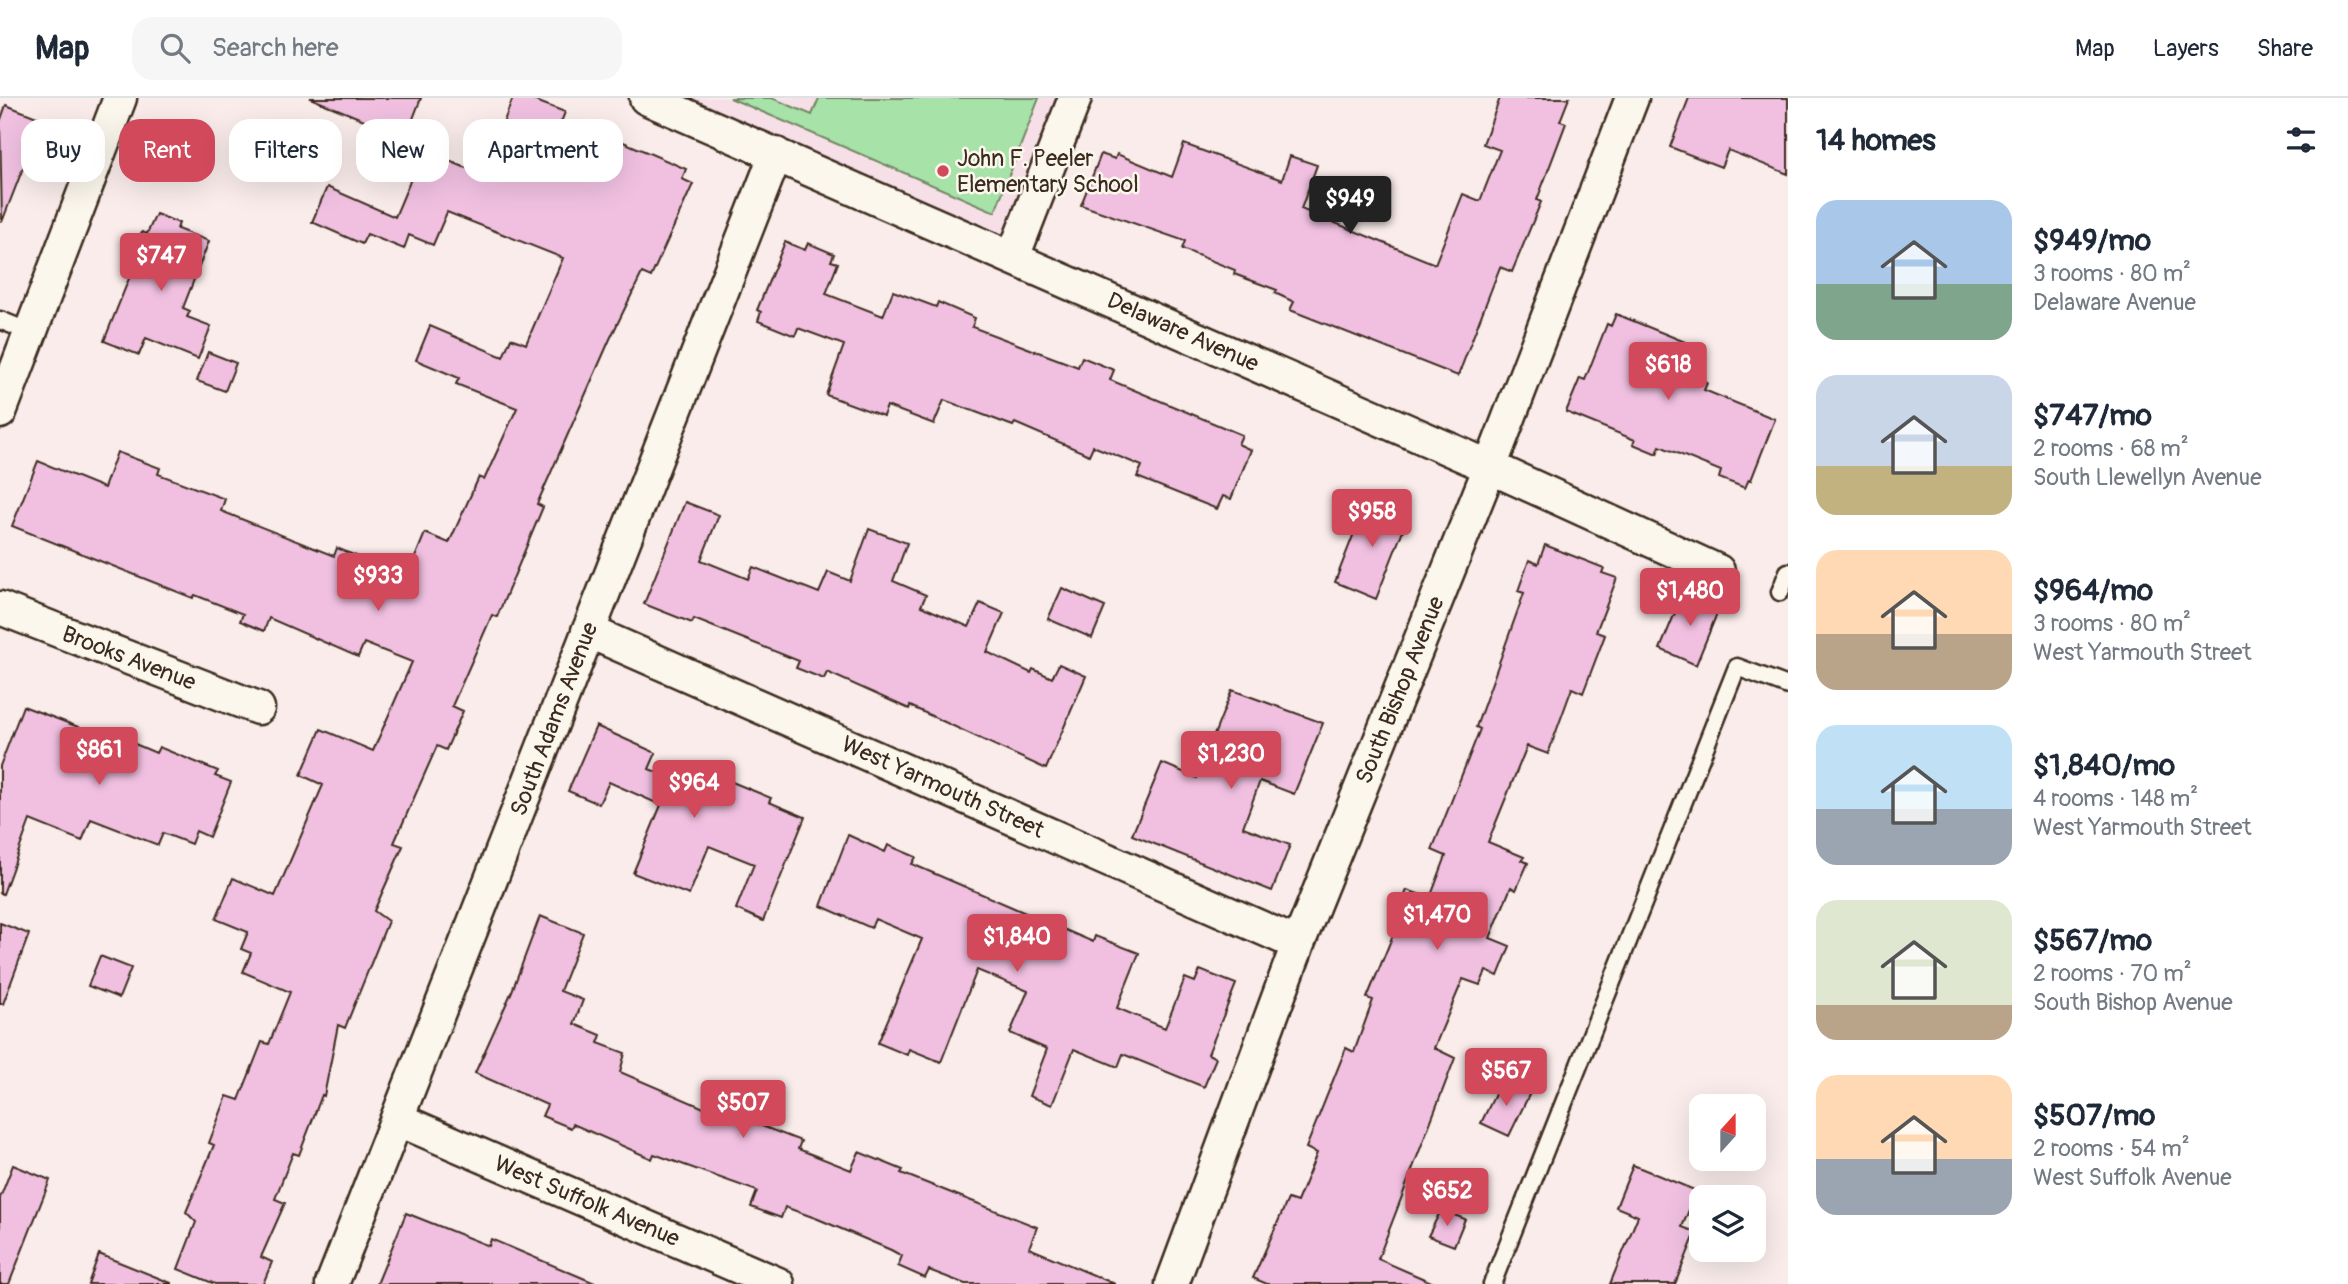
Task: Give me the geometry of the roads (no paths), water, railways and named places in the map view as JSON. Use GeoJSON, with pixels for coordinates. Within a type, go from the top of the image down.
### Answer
{"type":"FeatureCollection","features":[{"type":"Feature","properties":{"kind":"street"},"geometry":{"type":"LineString","coordinates":[[0,412],[120,98]]}},
{"type":"Feature","properties":{"kind":"street","name":"Delaware Avenue"},"geometry":{"type":"LineString","coordinates":[[646,98],[1490,467],[1718,570]]}},
{"type":"Feature","properties":{"kind":"street"},"geometry":{"type":"LineString","coordinates":[[1013,257],[1074,98]]}},
{"type":"Feature","properties":{"kind":"street","name":"South Bishop Avenue"},"geometry":{"type":"LineString","coordinates":[[1172,1284],[1298,944],[1490,467],[1632,98]]}},
{"type":"Feature","properties":{"kind":"street","name":"South Adams Avenue"},"geometry":{"type":"LineString","coordinates":[[332,1284],[776,154]]}},
{"type":"Feature","properties":{"kind":"street","name":"Brooks Avenue"},"geometry":{"type":"LineString","coordinates":[[0,608],[258,708]]}},
{"type":"Feature","properties":{"kind":"street","name":"West Yarmouth Street"},"geometry":{"type":"LineString","coordinates":[[588,631],[1298,944]]}},
{"type":"Feature","properties":{"kind":"street","name":"West Suffolk Avenue"},"geometry":{"type":"LineString","coordinates":[[397,1119],[778,1284]]}},
{"type":"Feature","properties":{"kind":"lane"},"geometry":{"type":"LineString","coordinates":[[0,320],[32,333]]}},
{"type":"Feature","properties":{"kind":"lane"},"geometry":{"type":"LineString","coordinates":[[1780,592],[1788,572]]}},
{"type":"Feature","properties":{"kind":"lane"},"geometry":{"type":"LineString","coordinates":[[1492,1284],[1737,667],[1788,685]]}},
{"type":"Feature","properties":{"kind":"place","name":"John F. Peeler Elementary School"},"geometry":{"type":"Point","coordinates":[943,171]}}]}
